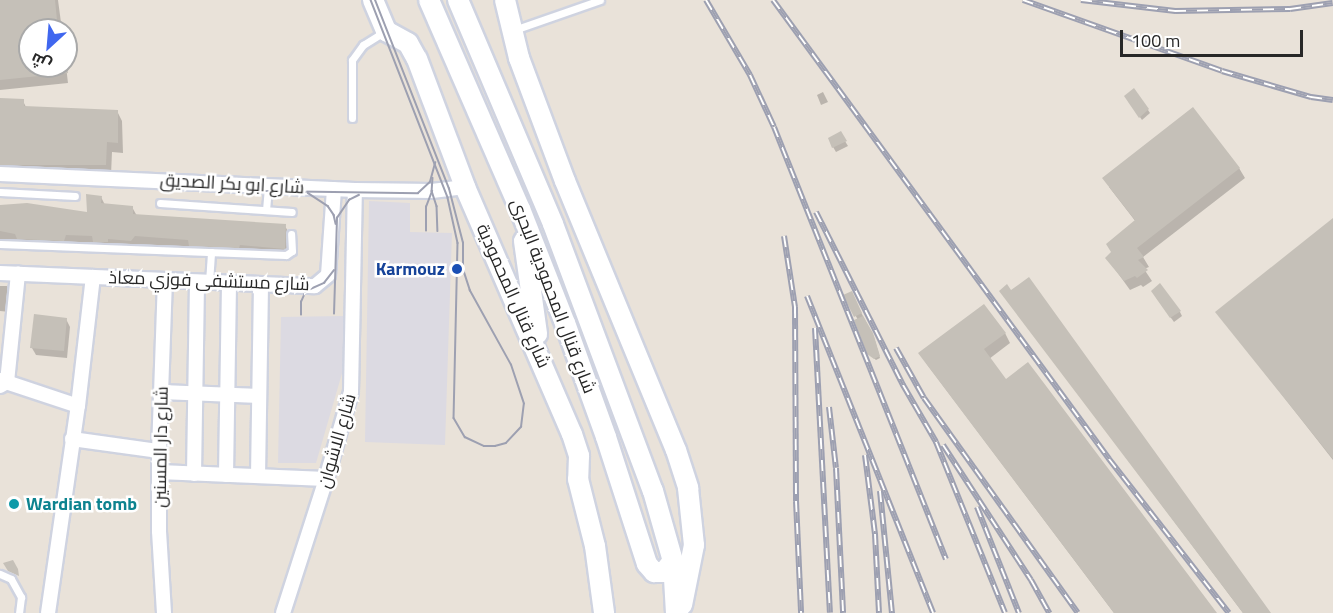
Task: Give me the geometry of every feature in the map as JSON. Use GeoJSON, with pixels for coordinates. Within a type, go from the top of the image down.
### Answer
{"type":"FeatureCollection","features":[{"type":"Feature","properties":{"kind":"main road"},"geometry":{"type":"LineString","coordinates":[[373,0],[386,31]]}},
{"type":"Feature","properties":{"kind":"main road","name":"شارع قنال المحمودية البحرى"},"geometry":{"type":"LineString","coordinates":[[429,0],[520,209],[606,437],[647,564],[654,572],[664,572],[673,561]]}},
{"type":"Feature","properties":{"kind":"main road","name":"شارع قنال المحمودية البحرى"},"geometry":{"type":"LineString","coordinates":[[458,0],[553,224],[653,491],[673,561],[678,613]]}},
{"type":"Feature","properties":{"kind":"main road"},"geometry":{"type":"LineString","coordinates":[[505,0],[512,31],[565,181],[676,450],[688,488],[694,545],[688,585],[678,613]]}},
{"type":"Feature","properties":{"kind":"main road","name":"شارع قنال المحمودية"},"geometry":{"type":"LineString","coordinates":[[386,31],[408,43],[417,59],[465,187],[540,356],[577,449],[578,480],[595,546],[604,613]]}},
{"type":"Feature","properties":{"kind":"main road"},"geometry":{"type":"LineString","coordinates":[[520,209],[540,356]]}},
{"type":"Feature","properties":{"kind":"street","name":"شارع ابو بكر الصديق"},"geometry":{"type":"LineString","coordinates":[[0,174],[355,190],[432,191],[465,187]]}},
{"type":"Feature","properties":{"kind":"street","name":"شارع مستشفى فوزي معاذ"},"geometry":{"type":"LineString","coordinates":[[0,273],[315,286],[325,280],[329,270],[334,189]]}},
{"type":"Feature","properties":{"kind":"street","name":"شارع الاشوان"},"geometry":{"type":"LineString","coordinates":[[283,613],[327,479],[353,380],[355,190]]}},
{"type":"Feature","properties":{"kind":"street"},"geometry":{"type":"LineString","coordinates":[[329,270],[354,271]]}},
{"type":"Feature","properties":{"kind":"street"},"geometry":{"type":"LineString","coordinates":[[18,274],[2,383],[78,406]]}},
{"type":"Feature","properties":{"kind":"street"},"geometry":{"type":"LineString","coordinates":[[48,613],[78,406],[93,277]]}},
{"type":"Feature","properties":{"kind":"street","name":"شارع دار المسنين"},"geometry":{"type":"LineString","coordinates":[[164,613],[159,451],[165,280]]}},
{"type":"Feature","properties":{"kind":"street"},"geometry":{"type":"LineString","coordinates":[[194,474],[195,393],[203,282]]}},
{"type":"Feature","properties":{"kind":"street"},"geometry":{"type":"LineString","coordinates":[[226,475],[229,283]]}},
{"type":"Feature","properties":{"kind":"street"},"geometry":{"type":"LineString","coordinates":[[258,476],[261,285]]}},
{"type":"Feature","properties":{"kind":"street"},"geometry":{"type":"LineString","coordinates":[[162,392],[259,396]]}},
{"type":"Feature","properties":{"kind":"street"},"geometry":{"type":"LineString","coordinates":[[72,439],[159,451]]}},
{"type":"Feature","properties":{"kind":"street"},"geometry":{"type":"LineString","coordinates":[[159,472],[327,479]]}},
{"type":"Feature","properties":{"kind":"lane"},"geometry":{"type":"LineString","coordinates":[[512,31],[595,1]]}},
{"type":"Feature","properties":{"kind":"lane"},"geometry":{"type":"LineString","coordinates":[[352,118],[352,60],[363,45],[386,31]]}},
{"type":"Feature","properties":{"kind":"lane"},"geometry":{"type":"LineString","coordinates":[[267,210],[268,186]]}},
{"type":"Feature","properties":{"kind":"lane"},"geometry":{"type":"LineString","coordinates":[[0,192],[75,196]]}},
{"type":"Feature","properties":{"kind":"lane"},"geometry":{"type":"LineString","coordinates":[[160,203],[292,212]]}},
{"type":"Feature","properties":{"kind":"lane"},"geometry":{"type":"LineString","coordinates":[[0,244],[288,255],[292,251],[291,234]]}},
{"type":"Feature","properties":{"kind":"lane"},"geometry":{"type":"LineString","coordinates":[[203,282],[211,252]]}},
{"type":"Feature","properties":{"kind":"lane"},"geometry":{"type":"LineString","coordinates":[[0,574],[11,579],[21,597],[19,613]]}},
{"type":"Feature","properties":{"kind":"shaded area"},"geometry":{"type":"Polygon","coordinates":[[[369,201],[410,203],[410,232],[452,233],[445,445],[365,442],[369,201]]]}},
{"type":"Feature","properties":{"kind":"shaded area"},"geometry":{"type":"Polygon","coordinates":[[[344,316],[345,363],[316,463],[278,463],[281,317],[344,316]]]}},
{"type":"Feature","properties":{"kind":"building"},"geometry":{"type":"Polygon","coordinates":[[[0,0],[55,0],[57,18],[18,18],[19,78],[0,80],[0,0]]]}},
{"type":"Feature","properties":{"kind":"building"},"geometry":{"type":"Polygon","coordinates":[[[1134,88],[1149,109],[1139,118],[1124,96],[1134,88]]]}},
{"type":"Feature","properties":{"kind":"building"},"geometry":{"type":"Polygon","coordinates":[[[0,98],[24,99],[24,106],[118,110],[118,143],[107,142],[106,165],[0,165],[0,98]]]}},
{"type":"Feature","properties":{"kind":"building"},"geometry":{"type":"Polygon","coordinates":[[[1193,107],[1240,168],[1137,248],[1144,257],[1138,260],[1148,270],[1137,278],[1135,276],[1124,281],[1105,258],[1111,252],[1106,244],[1135,220],[1102,178],[1193,107]]]}},
{"type":"Feature","properties":{"kind":"building"},"geometry":{"type":"Polygon","coordinates":[[[841,131],[847,141],[832,148],[828,138],[841,131]]]}},
{"type":"Feature","properties":{"kind":"building"},"geometry":{"type":"Polygon","coordinates":[[[86,194],[102,196],[101,203],[133,206],[133,214],[286,224],[285,249],[240,245],[239,248],[189,246],[188,240],[135,236],[131,241],[108,239],[108,242],[93,242],[92,236],[66,235],[64,241],[17,239],[15,234],[0,231],[0,205],[27,203],[87,212],[86,194]]]}},
{"type":"Feature","properties":{"kind":"building"},"geometry":{"type":"Polygon","coordinates":[[[1333,218],[1333,459],[1215,312],[1333,218]]]}},
{"type":"Feature","properties":{"kind":"building"},"geometry":{"type":"Polygon","coordinates":[[[1029,277],[1271,613],[1243,613],[999,291],[1007,284],[1011,290],[1029,277]]]}},
{"type":"Feature","properties":{"kind":"building"},"geometry":{"type":"Polygon","coordinates":[[[1160,283],[1181,311],[1170,318],[1151,291],[1160,283]]]}},
{"type":"Feature","properties":{"kind":"building"},"geometry":{"type":"Polygon","coordinates":[[[852,291],[862,313],[854,317],[843,295],[852,291]]]}},
{"type":"Feature","properties":{"kind":"building"},"geometry":{"type":"Polygon","coordinates":[[[984,304],[1006,333],[984,349],[1006,379],[1028,362],[1217,613],[1114,613],[918,353],[984,304]]]}},
{"type":"Feature","properties":{"kind":"building"},"geometry":{"type":"Polygon","coordinates":[[[34,314],[67,318],[64,351],[30,348],[34,314]]]}},
{"type":"Feature","properties":{"kind":"building"},"geometry":{"type":"Polygon","coordinates":[[[863,316],[873,333],[880,356],[874,359],[867,354],[854,320],[863,316]]]}},
{"type":"Feature","properties":{"kind":"building"},"geometry":{"type":"Polygon","coordinates":[[[13,560],[19,576],[8,571],[3,563],[13,560]]]}},
{"type":"Feature","properties":{"kind":"tram line"},"geometry":{"type":"LineString","coordinates":[[371,0],[448,198],[458,243],[454,418],[465,437],[484,446],[506,443],[521,427],[524,404],[511,365],[470,291],[463,269],[463,243],[449,189],[375,0]]}},
{"type":"Feature","properties":{"kind":"tram line"},"geometry":{"type":"LineString","coordinates":[[266,191],[418,193],[430,182],[435,163]]}},
{"type":"Feature","properties":{"kind":"tram line"},"geometry":{"type":"LineString","coordinates":[[433,178],[432,191],[437,206],[438,231]]}},
{"type":"Feature","properties":{"kind":"tram line"},"geometry":{"type":"LineString","coordinates":[[426,231],[426,207],[432,191]]}},
{"type":"Feature","properties":{"kind":"tram line"},"geometry":{"type":"LineString","coordinates":[[308,193],[328,206],[334,215],[336,224]]}},
{"type":"Feature","properties":{"kind":"tram line"},"geometry":{"type":"LineString","coordinates":[[334,314],[337,218],[349,200],[359,195]]}},
{"type":"Feature","properties":{"kind":"tram line"},"geometry":{"type":"LineString","coordinates":[[301,315],[301,302],[306,291],[324,283],[334,270]]}},
{"type":"Feature","properties":{"kind":"railway"},"geometry":{"type":"LineString","coordinates":[[706,0],[750,75],[774,127],[946,559]]}},
{"type":"Feature","properties":{"kind":"railway"},"geometry":{"type":"LineString","coordinates":[[773,0],[1109,459],[1229,613]]}},
{"type":"Feature","properties":{"kind":"railway"},"geometry":{"type":"LineString","coordinates":[[1023,0],[1222,71],[1311,97],[1333,100]]}},
{"type":"Feature","properties":{"kind":"railway"},"geometry":{"type":"LineString","coordinates":[[1081,0],[1175,11],[1290,9],[1333,3]]}},
{"type":"Feature","properties":{"kind":"railway"},"geometry":{"type":"LineString","coordinates":[[816,212],[903,385],[936,442],[1005,613]]}},
{"type":"Feature","properties":{"kind":"railway"},"geometry":{"type":"LineString","coordinates":[[784,236],[795,307],[796,501],[801,613]]}},
{"type":"Feature","properties":{"kind":"railway"},"geometry":{"type":"LineString","coordinates":[[807,296],[933,613]]}},
{"type":"Feature","properties":{"kind":"railway"},"geometry":{"type":"LineString","coordinates":[[815,328],[830,613]]}},
{"type":"Feature","properties":{"kind":"railway"},"geometry":{"type":"LineString","coordinates":[[896,348],[924,398],[1078,613]]}},
{"type":"Feature","properties":{"kind":"railway"},"geometry":{"type":"LineString","coordinates":[[829,407],[836,468],[843,613]]}},
{"type":"Feature","properties":{"kind":"railway"},"geometry":{"type":"LineString","coordinates":[[943,445],[1031,580],[1049,613]]}},
{"type":"Feature","properties":{"kind":"railway"},"geometry":{"type":"LineString","coordinates":[[865,455],[875,534],[879,613]]}},
{"type":"Feature","properties":{"kind":"railway"},"geometry":{"type":"LineString","coordinates":[[880,491],[892,613]]}},
{"type":"Feature","properties":{"kind":"railway"},"geometry":{"type":"LineString","coordinates":[[977,507],[1019,613]]}},
{"type":"Feature","properties":{"kind":"place","name":"Karmouz"},"geometry":{"type":"Point","coordinates":[457,269]}},
{"type":"Feature","properties":{"kind":"place","name":"Wardian tomb"},"geometry":{"type":"Point","coordinates":[14,504]}}]}
